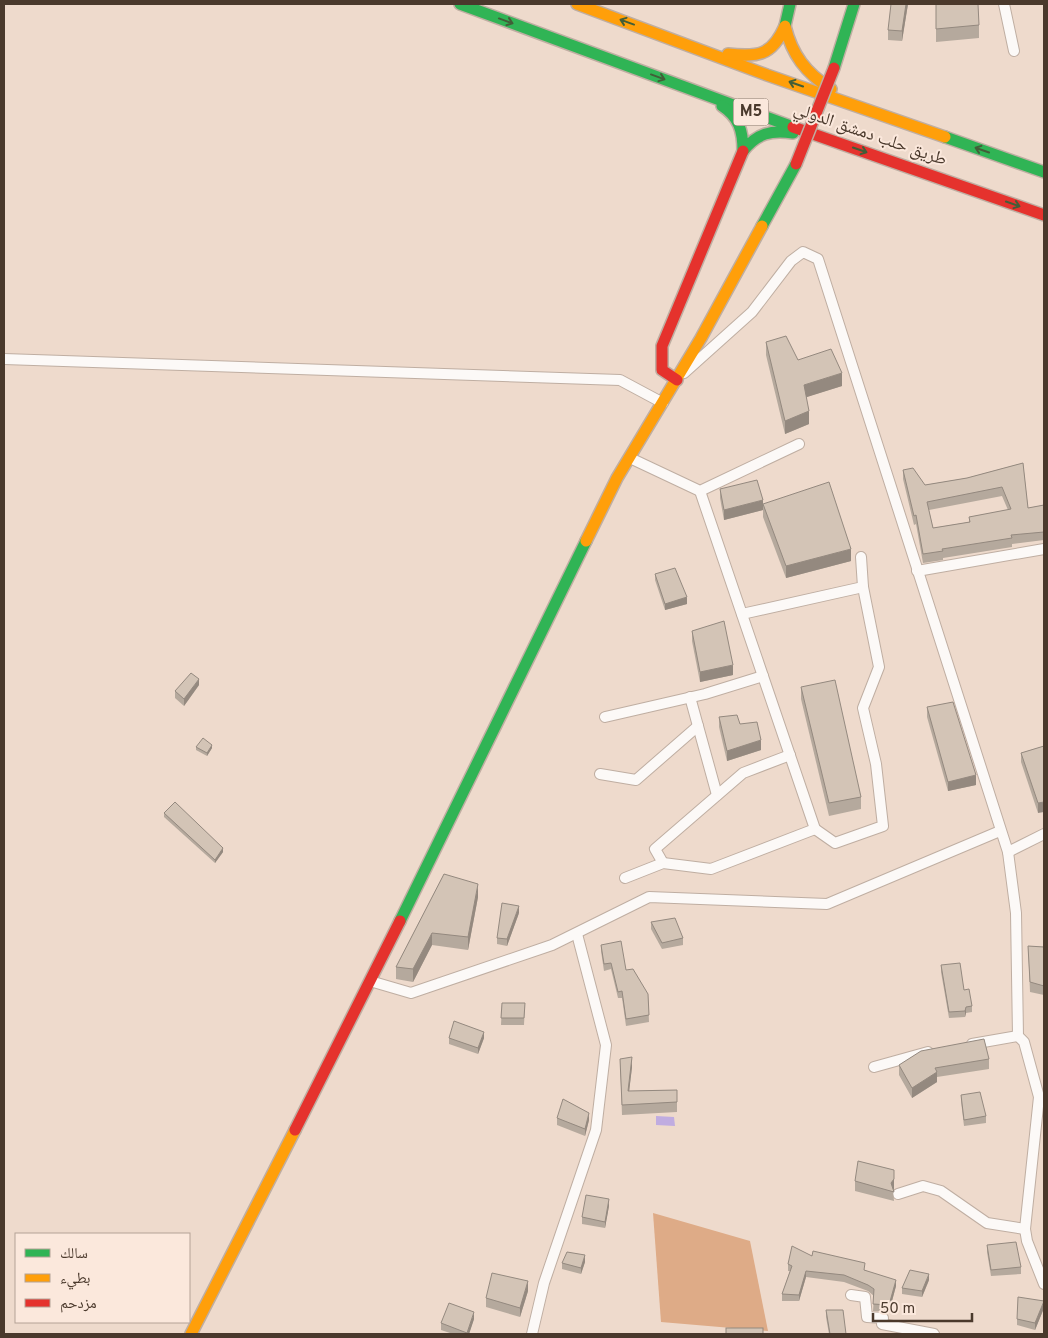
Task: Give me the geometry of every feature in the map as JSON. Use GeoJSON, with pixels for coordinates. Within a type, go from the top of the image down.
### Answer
{"type":"FeatureCollection","features":[{"type":"Feature","properties":{"kind":"main road","name":"طريق حلب دمشق الدولي"},"geometry":{"type":"LineString","coordinates":[[460,4],[828,139],[1044,215]]}},
{"type":"Feature","properties":{"kind":"main road","name":"طريق حلب دمشق الدولي"},"geometry":{"type":"LineString","coordinates":[[577,4],[1044,172]]}},
{"type":"Feature","properties":{"kind":"main road"},"geometry":{"type":"LineString","coordinates":[[704,51],[746,56],[760,55],[779,41],[790,4]]}},
{"type":"Feature","properties":{"kind":"main road"},"geometry":{"type":"LineString","coordinates":[[191,1334],[370,981],[617,478],[677,380],[796,164],[834,68],[854,4]]}},
{"type":"Feature","properties":{"kind":"main road"},"geometry":{"type":"LineString","coordinates":[[785,26],[788,45],[798,61],[814,79],[869,110]]}},
{"type":"Feature","properties":{"kind":"main road"},"geometry":{"type":"LineString","coordinates":[[690,89],[729,109],[740,122],[743,151]]}},
{"type":"Feature","properties":{"kind":"main road"},"geometry":{"type":"LineString","coordinates":[[677,380],[662,370],[662,346],[743,151],[752,138],[777,131],[828,139]]}},
{"type":"Feature","properties":{"kind":"street"},"geometry":{"type":"LineString","coordinates":[[1004,4],[1014,51]]}},
{"type":"Feature","properties":{"kind":"street"},"geometry":{"type":"LineString","coordinates":[[677,380],[752,312],[791,261],[803,252],[818,259],[1008,852],[1016,913],[1018,1036],[1024,1042],[1039,1097],[1025,1229],[1026,1241],[1044,1284]]}},
{"type":"Feature","properties":{"kind":"street"},"geometry":{"type":"LineString","coordinates":[[4,359],[620,380],[663,403]]}},
{"type":"Feature","properties":{"kind":"street"},"geometry":{"type":"LineString","coordinates":[[700,491],[799,444]]}},
{"type":"Feature","properties":{"kind":"street"},"geometry":{"type":"LineString","coordinates":[[630,458],[700,491],[815,829],[835,843],[883,826],[876,764],[863,708],[879,667],[863,587],[861,557]]}},
{"type":"Feature","properties":{"kind":"street"},"geometry":{"type":"LineString","coordinates":[[917,571],[1044,548]]}},
{"type":"Feature","properties":{"kind":"street"},"geometry":{"type":"LineString","coordinates":[[742,614],[863,587]]}},
{"type":"Feature","properties":{"kind":"street"},"geometry":{"type":"LineString","coordinates":[[605,717],[690,697],[763,676]]}},
{"type":"Feature","properties":{"kind":"street"},"geometry":{"type":"LineString","coordinates":[[690,697],[718,795]]}},
{"type":"Feature","properties":{"kind":"street"},"geometry":{"type":"LineString","coordinates":[[600,774],[636,780],[698,726]]}},
{"type":"Feature","properties":{"kind":"street"},"geometry":{"type":"LineString","coordinates":[[663,863],[655,849],[743,773],[790,755]]}},
{"type":"Feature","properties":{"kind":"street"},"geometry":{"type":"LineString","coordinates":[[625,878],[663,863],[711,868],[815,829]]}},
{"type":"Feature","properties":{"kind":"street"},"geometry":{"type":"LineString","coordinates":[[370,981],[411,993],[577,934],[649,897],[827,904],[1000,831]]}},
{"type":"Feature","properties":{"kind":"street"},"geometry":{"type":"LineString","coordinates":[[1008,852],[1044,834]]}},
{"type":"Feature","properties":{"kind":"street"},"geometry":{"type":"LineString","coordinates":[[532,1334],[544,1284],[596,1130],[606,1045],[577,934]]}},
{"type":"Feature","properties":{"kind":"street"},"geometry":{"type":"LineString","coordinates":[[961,1046],[1018,1036]]}},
{"type":"Feature","properties":{"kind":"street"},"geometry":{"type":"LineString","coordinates":[[874,1067],[917,1054],[942,1050]]}},
{"type":"Feature","properties":{"kind":"street"},"geometry":{"type":"LineString","coordinates":[[898,1194],[923,1186],[941,1191],[987,1223],[1025,1229]]}},
{"type":"Feature","properties":{"kind":"street"},"geometry":{"type":"LineString","coordinates":[[851,1295],[865,1297],[867,1317],[883,1318],[882,1324],[934,1334]]}},
{"type":"Feature","properties":{"kind":"shaded area"},"geometry":{"type":"Polygon","coordinates":[[[656,1116],[674,1117],[675,1126],[656,1125],[656,1116]]]}},
{"type":"Feature","properties":{"kind":"shaded area"},"geometry":{"type":"Polygon","coordinates":[[[653,1213],[750,1241],[768,1331],[661,1322],[653,1213]]]}},
{"type":"Feature","properties":{"kind":"building"},"geometry":{"type":"Polygon","coordinates":[[[891,4],[906,4],[902,31],[888,30],[891,4]]]}},
{"type":"Feature","properties":{"kind":"building"},"geometry":{"type":"Polygon","coordinates":[[[936,4],[978,4],[979,25],[936,29],[936,4]]]}},
{"type":"Feature","properties":{"kind":"building"},"geometry":{"type":"Polygon","coordinates":[[[786,336],[798,360],[831,349],[842,373],[804,385],[809,411],[785,421],[766,342],[786,336]]]}},
{"type":"Feature","properties":{"kind":"building"},"geometry":{"type":"Polygon","coordinates":[[[1023,463],[1028,508],[1044,505],[1044,532],[1011,535],[1012,538],[942,549],[943,551],[923,554],[916,515],[914,516],[903,470],[913,468],[925,485],[967,478],[1023,463]],[[1002,487],[927,502],[933,528],[970,522],[969,517],[1011,509],[1002,487]]]}},
{"type":"Feature","properties":{"kind":"building"},"geometry":{"type":"Polygon","coordinates":[[[757,480],[763,500],[724,510],[720,489],[757,480]]]}},
{"type":"Feature","properties":{"kind":"building"},"geometry":{"type":"Polygon","coordinates":[[[829,482],[851,549],[786,566],[763,504],[829,482]]]}},
{"type":"Feature","properties":{"kind":"building"},"geometry":{"type":"Polygon","coordinates":[[[675,568],[687,597],[665,604],[655,574],[675,568]]]}},
{"type":"Feature","properties":{"kind":"building"},"geometry":{"type":"Polygon","coordinates":[[[724,621],[733,665],[700,672],[692,631],[724,621]]]}},
{"type":"Feature","properties":{"kind":"building"},"geometry":{"type":"Polygon","coordinates":[[[191,673],[199,679],[184,699],[175,691],[191,673]]]}},
{"type":"Feature","properties":{"kind":"building"},"geometry":{"type":"Polygon","coordinates":[[[835,680],[861,797],[829,803],[801,687],[835,680]]]}},
{"type":"Feature","properties":{"kind":"building"},"geometry":{"type":"Polygon","coordinates":[[[953,702],[976,775],[948,782],[927,707],[953,702]]]}},
{"type":"Feature","properties":{"kind":"building"},"geometry":{"type":"Polygon","coordinates":[[[737,715],[740,724],[757,722],[761,740],[727,751],[719,717],[737,715]]]}},
{"type":"Feature","properties":{"kind":"building"},"geometry":{"type":"Polygon","coordinates":[[[203,738],[212,745],[207,753],[196,747],[203,738]]]}},
{"type":"Feature","properties":{"kind":"building"},"geometry":{"type":"Polygon","coordinates":[[[1044,746],[1044,802],[1038,803],[1021,753],[1044,746]]]}},
{"type":"Feature","properties":{"kind":"building"},"geometry":{"type":"Polygon","coordinates":[[[175,802],[223,848],[215,860],[164,813],[175,802]]]}},
{"type":"Feature","properties":{"kind":"building"},"geometry":{"type":"Polygon","coordinates":[[[444,874],[478,884],[468,937],[432,933],[413,969],[396,967],[444,874]]]}},
{"type":"Feature","properties":{"kind":"building"},"geometry":{"type":"Polygon","coordinates":[[[502,903],[519,906],[507,939],[497,938],[502,903]]]}},
{"type":"Feature","properties":{"kind":"building"},"geometry":{"type":"Polygon","coordinates":[[[675,918],[683,938],[662,943],[651,922],[675,918]]]}},
{"type":"Feature","properties":{"kind":"building"},"geometry":{"type":"Polygon","coordinates":[[[621,941],[626,970],[633,969],[648,994],[649,1015],[626,1019],[622,991],[618,992],[611,963],[604,964],[601,945],[621,941]]]}},
{"type":"Feature","properties":{"kind":"building"},"geometry":{"type":"Polygon","coordinates":[[[1028,946],[1044,947],[1044,986],[1030,982],[1028,946]]]}},
{"type":"Feature","properties":{"kind":"building"},"geometry":{"type":"Polygon","coordinates":[[[960,963],[964,990],[969,989],[972,1006],[966,1007],[965,1011],[949,1012],[941,965],[960,963]]]}},
{"type":"Feature","properties":{"kind":"building"},"geometry":{"type":"Polygon","coordinates":[[[502,1003],[525,1003],[524,1018],[501,1018],[502,1003]]]}},
{"type":"Feature","properties":{"kind":"building"},"geometry":{"type":"Polygon","coordinates":[[[454,1021],[484,1032],[478,1048],[449,1038],[454,1021]]]}},
{"type":"Feature","properties":{"kind":"building"},"geometry":{"type":"Polygon","coordinates":[[[984,1039],[989,1059],[935,1068],[937,1072],[912,1088],[899,1065],[921,1051],[984,1039]]]}},
{"type":"Feature","properties":{"kind":"building"},"geometry":{"type":"Polygon","coordinates":[[[632,1057],[628,1091],[677,1090],[677,1102],[622,1105],[620,1059],[632,1057]]]}},
{"type":"Feature","properties":{"kind":"building"},"geometry":{"type":"Polygon","coordinates":[[[980,1092],[986,1116],[964,1120],[961,1095],[980,1092]]]}},
{"type":"Feature","properties":{"kind":"building"},"geometry":{"type":"Polygon","coordinates":[[[563,1099],[589,1113],[585,1129],[557,1118],[563,1099]]]}},
{"type":"Feature","properties":{"kind":"building"},"geometry":{"type":"Polygon","coordinates":[[[858,1161],[894,1170],[894,1179],[891,1183],[894,1192],[855,1181],[858,1161]]]}},
{"type":"Feature","properties":{"kind":"building"},"geometry":{"type":"Polygon","coordinates":[[[586,1195],[609,1199],[605,1222],[582,1217],[586,1195]]]}},
{"type":"Feature","properties":{"kind":"building"},"geometry":{"type":"Polygon","coordinates":[[[1016,1242],[1021,1267],[991,1270],[987,1245],[1016,1242]]]}},
{"type":"Feature","properties":{"kind":"building"},"geometry":{"type":"Polygon","coordinates":[[[792,1246],[812,1256],[813,1251],[865,1263],[864,1270],[896,1280],[889,1305],[873,1304],[874,1289],[844,1275],[806,1271],[799,1295],[782,1294],[792,1266],[788,1264],[792,1246]]]}},
{"type":"Feature","properties":{"kind":"building"},"geometry":{"type":"Polygon","coordinates":[[[567,1252],[585,1255],[581,1268],[562,1263],[567,1252]]]}},
{"type":"Feature","properties":{"kind":"building"},"geometry":{"type":"Polygon","coordinates":[[[910,1270],[929,1274],[922,1291],[902,1288],[910,1270]]]}},
{"type":"Feature","properties":{"kind":"building"},"geometry":{"type":"Polygon","coordinates":[[[492,1273],[528,1281],[520,1308],[486,1298],[492,1273]]]}},
{"type":"Feature","properties":{"kind":"building"},"geometry":{"type":"Polygon","coordinates":[[[1018,1297],[1044,1301],[1035,1323],[1017,1319],[1018,1297]]]}},
{"type":"Feature","properties":{"kind":"building"},"geometry":{"type":"Polygon","coordinates":[[[449,1303],[474,1312],[467,1333],[441,1323],[449,1303]]]}},
{"type":"Feature","properties":{"kind":"building"},"geometry":{"type":"Polygon","coordinates":[[[826,1310],[843,1310],[846,1334],[830,1334],[826,1310]]]}},
{"type":"Feature","properties":{"kind":"building"},"geometry":{"type":"Polygon","coordinates":[[[726,1328],[763,1328],[763,1334],[726,1334],[726,1328]]]}},
{"type":"Feature","properties":{"kind":"traffic: fast"},"geometry":{"type":"LineString","coordinates":[[460,4],[793,127]]}},
{"type":"Feature","properties":{"kind":"traffic: fast"},"geometry":{"type":"LineString","coordinates":[[785,26],[790,4]]}},
{"type":"Feature","properties":{"kind":"traffic: fast"},"geometry":{"type":"LineString","coordinates":[[834,68],[854,4]]}},
{"type":"Feature","properties":{"kind":"traffic: fast"},"geometry":{"type":"LineString","coordinates":[[722,106],[728,110],[739,125],[743,151],[754,140],[765,134],[778,132],[793,133]]}},
{"type":"Feature","properties":{"kind":"traffic: fast"},"geometry":{"type":"LineString","coordinates":[[945,137],[1044,172]]}},
{"type":"Feature","properties":{"kind":"traffic: fast"},"geometry":{"type":"LineString","coordinates":[[762,226],[796,164]]}},
{"type":"Feature","properties":{"kind":"traffic: fast"},"geometry":{"type":"LineString","coordinates":[[400,921],[586,541]]}},
{"type":"Feature","properties":{"kind":"traffic: slow"},"geometry":{"type":"LineString","coordinates":[[577,4],[767,75],[945,137]]}},
{"type":"Feature","properties":{"kind":"traffic: slow"},"geometry":{"type":"LineString","coordinates":[[728,54],[748,55],[763,52],[775,43],[785,26],[792,46],[801,62],[807,70],[831,89]]}},
{"type":"Feature","properties":{"kind":"traffic: slow"},"geometry":{"type":"LineString","coordinates":[[586,541],[617,478],[701,338],[762,226]]}},
{"type":"Feature","properties":{"kind":"traffic: slow"},"geometry":{"type":"LineString","coordinates":[[191,1334],[295,1130]]}},
{"type":"Feature","properties":{"kind":"traffic: jam"},"geometry":{"type":"LineString","coordinates":[[796,164],[834,68]]}},
{"type":"Feature","properties":{"kind":"traffic: jam"},"geometry":{"type":"LineString","coordinates":[[793,127],[1044,215]]}},
{"type":"Feature","properties":{"kind":"traffic: jam"},"geometry":{"type":"LineString","coordinates":[[677,380],[662,370],[662,346],[743,151]]}},
{"type":"Feature","properties":{"kind":"traffic: jam"},"geometry":{"type":"LineString","coordinates":[[295,1130],[400,921]]}}]}
